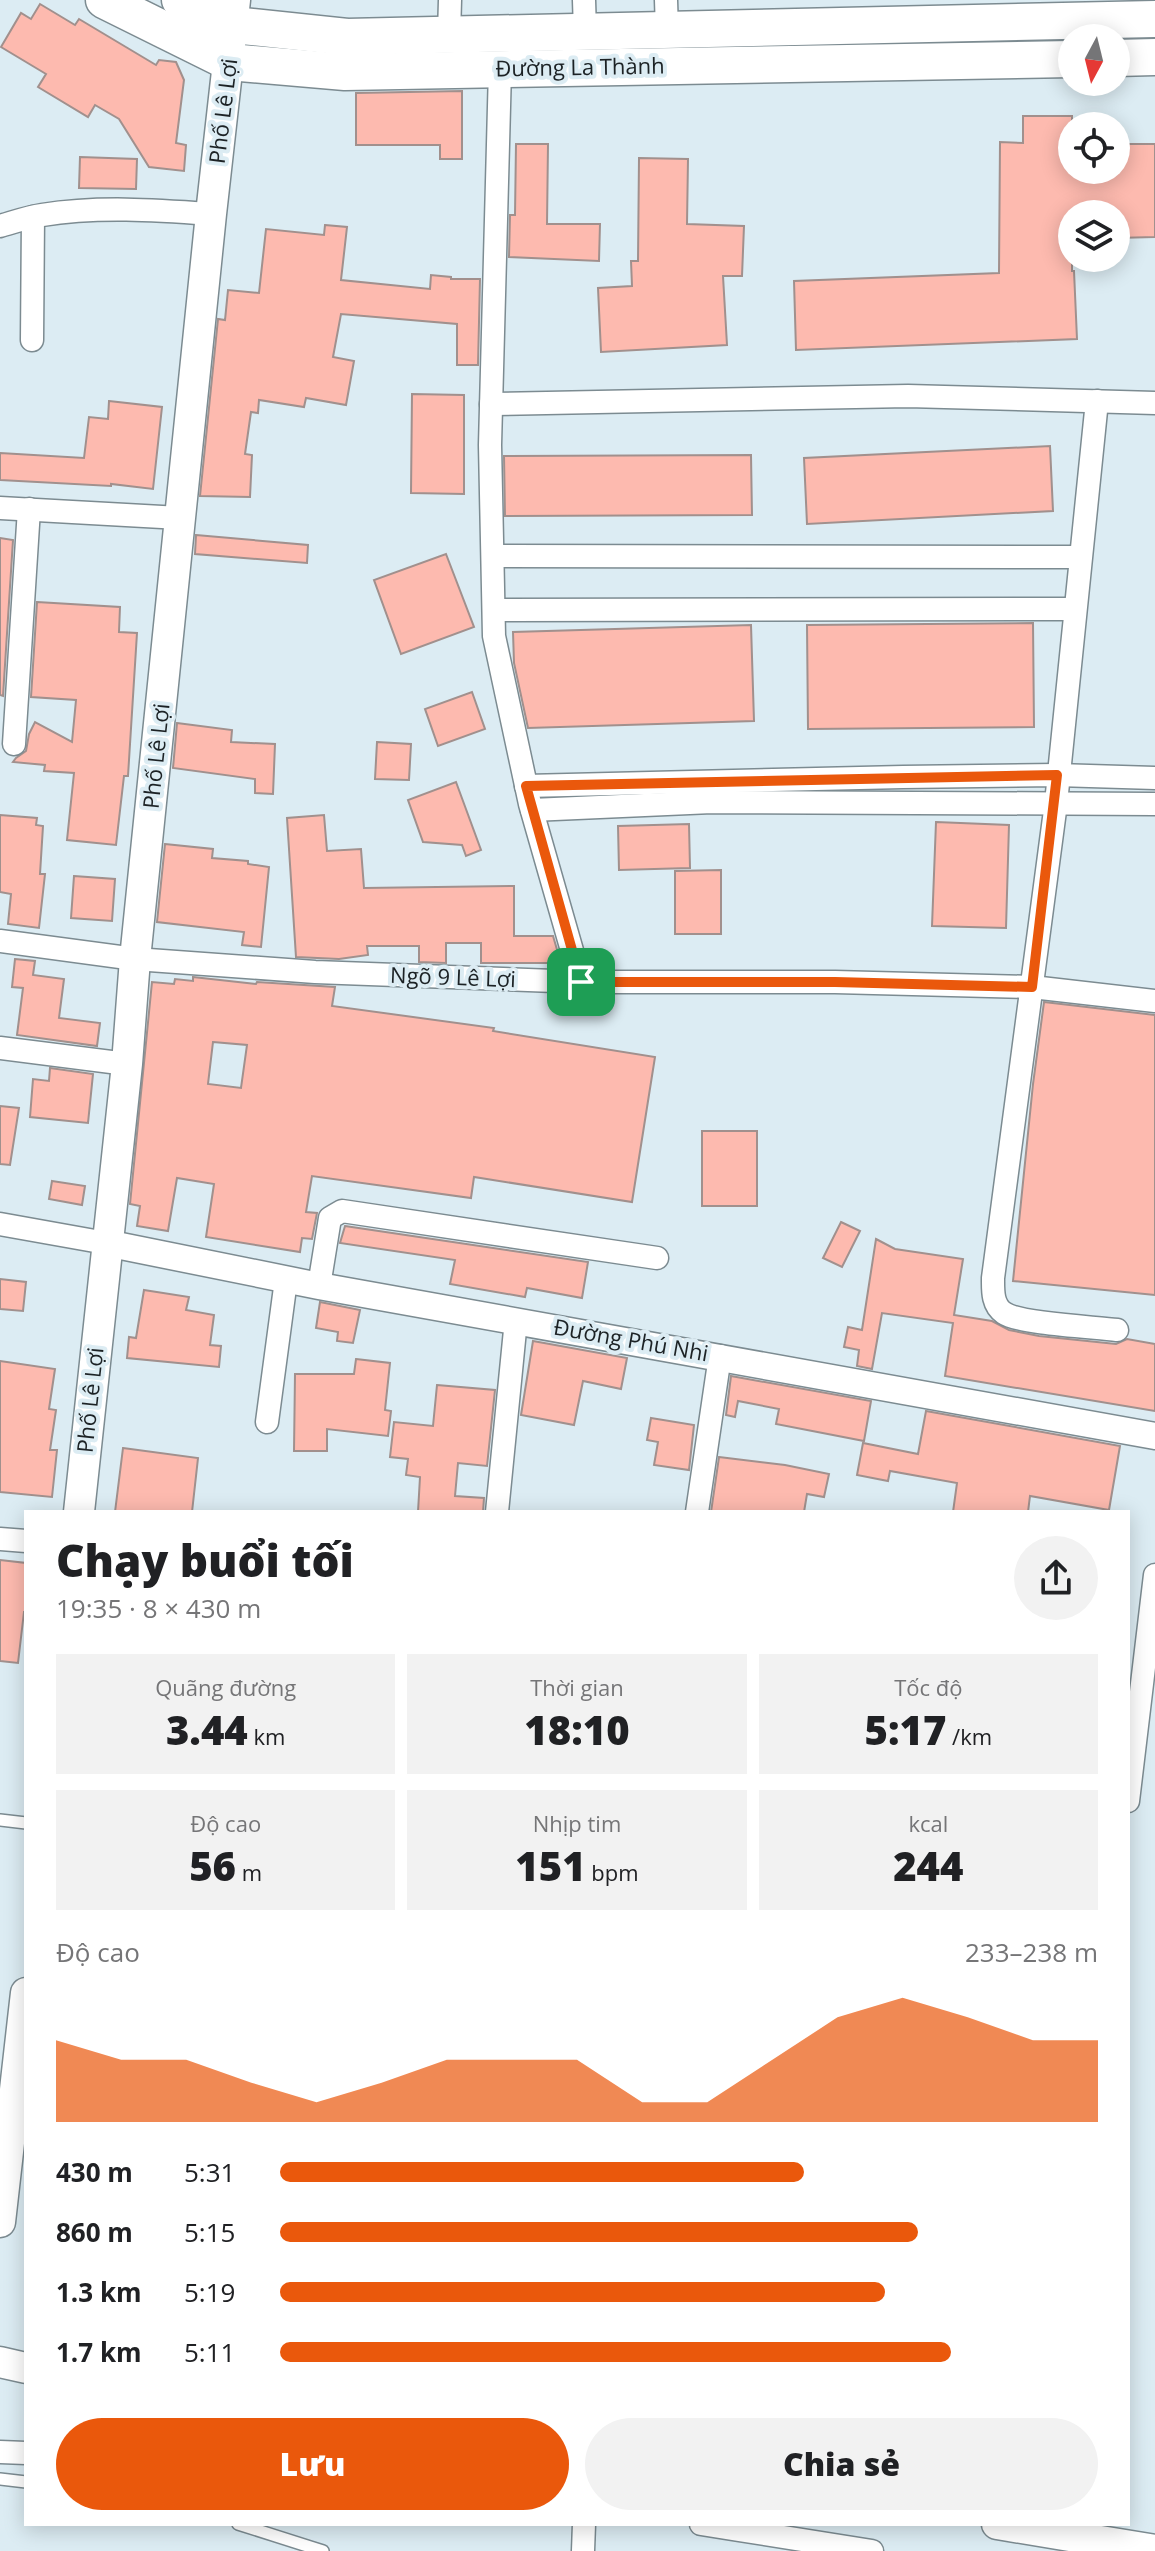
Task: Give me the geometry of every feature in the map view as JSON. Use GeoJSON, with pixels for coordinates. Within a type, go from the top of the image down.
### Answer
{"type":"FeatureCollection","features":[{"type":"Feature","properties":{"kind":"highway","name":"Đường La Thành"},"geometry":{"type":"LineString","coordinates":[[104,0],[229,62],[345,72],[1058,59]]}},
{"type":"Feature","properties":{"kind":"highway","name":"Đường La Thành"},"geometry":{"type":"LineString","coordinates":[[180,0],[347,37],[450,17],[1005,11],[1155,19]]}},
{"type":"Feature","properties":{"kind":"highway"},"geometry":{"type":"LineString","coordinates":[[1130,58],[1155,57]]}},
{"type":"Feature","properties":{"kind":"main road","name":"Phố Lê Lợi"},"geometry":{"type":"LineString","coordinates":[[79,1510],[234,13]]}},
{"type":"Feature","properties":{"kind":"main road"},"geometry":{"type":"LineString","coordinates":[[0,2222],[24,2011]]}},
{"type":"Feature","properties":{"kind":"main road"},"geometry":{"type":"LineString","coordinates":[[1003,2526],[1055,2542],[1155,2550]]}},
{"type":"Feature","properties":{"kind":"street"},"geometry":{"type":"LineString","coordinates":[[500,69],[491,404],[494,636],[532,810],[581,982]]}},
{"type":"Feature","properties":{"kind":"street"},"geometry":{"type":"LineString","coordinates":[[0,226],[33,217],[123,209],[211,214]]}},
{"type":"Feature","properties":{"kind":"street"},"geometry":{"type":"LineString","coordinates":[[32,340],[33,217]]}},
{"type":"Feature","properties":{"kind":"street"},"geometry":{"type":"LineString","coordinates":[[491,404],[908,396],[1155,403]]}},
{"type":"Feature","properties":{"kind":"street"},"geometry":{"type":"LineString","coordinates":[[1097,401],[1056,803],[993,1278],[993,1299],[1002,1312],[1020,1319],[1117,1330]]}},
{"type":"Feature","properties":{"kind":"street"},"geometry":{"type":"LineString","coordinates":[[0,508],[180,518]]}},
{"type":"Feature","properties":{"kind":"street"},"geometry":{"type":"LineString","coordinates":[[14,744],[29,509]]}},
{"type":"Feature","properties":{"kind":"street"},"geometry":{"type":"LineString","coordinates":[[493,556],[1080,557]]}},
{"type":"Feature","properties":{"kind":"street"},"geometry":{"type":"LineString","coordinates":[[494,610],[1075,609]]}},
{"type":"Feature","properties":{"kind":"street"},"geometry":{"type":"LineString","coordinates":[[526,786],[1057,775],[1155,778]]}},
{"type":"Feature","properties":{"kind":"street"},"geometry":{"type":"LineString","coordinates":[[532,810],[712,802],[1155,804]]}},
{"type":"Feature","properties":{"kind":"street","name":"Ngõ 9 Lê Lợi"},"geometry":{"type":"LineString","coordinates":[[0,941],[135,959],[315,972],[581,982],[835,982],[1032,987],[1155,1001]]}},
{"type":"Feature","properties":{"kind":"street"},"geometry":{"type":"LineString","coordinates":[[0,1048],[127,1064]]}},
{"type":"Feature","properties":{"kind":"street"},"geometry":{"type":"LineString","coordinates":[[319,1286],[330,1218],[342,1211],[657,1258]]}},
{"type":"Feature","properties":{"kind":"street"},"geometry":{"type":"LineString","coordinates":[[0,1224],[106,1243]]}},
{"type":"Feature","properties":{"kind":"street","name":"Đường Phú Nhi"},"geometry":{"type":"LineString","coordinates":[[106,1243],[286,1280],[1155,1436]]}},
{"type":"Feature","properties":{"kind":"street"},"geometry":{"type":"LineString","coordinates":[[267,1422],[286,1280]]}},
{"type":"Feature","properties":{"kind":"street"},"geometry":{"type":"LineString","coordinates":[[497,1510],[516,1320]]}},
{"type":"Feature","properties":{"kind":"street"},"geometry":{"type":"LineString","coordinates":[[697,1510],[720,1356]]}},
{"type":"Feature","properties":{"kind":"street"},"geometry":{"type":"LineString","coordinates":[[0,1539],[24,1541]]}},
{"type":"Feature","properties":{"kind":"street"},"geometry":{"type":"LineString","coordinates":[[1130,1784],[1155,1575]]}},
{"type":"Feature","properties":{"kind":"street"},"geometry":{"type":"LineString","coordinates":[[0,2452],[24,2453]]}},
{"type":"Feature","properties":{"kind":"street"},"geometry":{"type":"LineString","coordinates":[[583,2551],[584,2526]]}},
{"type":"Feature","properties":{"kind":"street"},"geometry":{"type":"LineString","coordinates":[[714,2526],[872,2551]]}},
{"type":"Feature","properties":{"kind":"lane"},"geometry":{"type":"LineString","coordinates":[[0,1820],[24,1823]]}},
{"type":"Feature","properties":{"kind":"lane"},"geometry":{"type":"LineString","coordinates":[[0,2479],[24,2482]]}},
{"type":"Feature","properties":{"kind":"lane"},"geometry":{"type":"LineString","coordinates":[[244,2526],[323,2551]]}},
{"type":"Feature","properties":{"kind":"building"},"geometry":{"type":"Polygon","coordinates":[[[40,4],[75,25],[79,19],[156,65],[159,60],[176,62],[184,80],[176,143],[186,145],[184,171],[149,167],[119,119],[95,105],[88,117],[38,87],[46,74],[1,47],[21,13],[31,19],[40,4]]]}},
{"type":"Feature","properties":{"kind":"building"},"geometry":{"type":"Polygon","coordinates":[[[462,91],[462,159],[440,159],[440,145],[356,145],[356,93],[462,91]]]}},
{"type":"Feature","properties":{"kind":"building"},"geometry":{"type":"Polygon","coordinates":[[[1023,116],[1058,116],[1058,184],[1130,184],[1130,144],[1155,144],[1155,237],[1130,238],[1130,200],[1058,200],[1058,272],[1074,272],[1077,339],[796,350],[794,281],[999,273],[1000,142],[1023,143],[1023,116]]]}},
{"type":"Feature","properties":{"kind":"building"},"geometry":{"type":"Polygon","coordinates":[[[516,144],[548,144],[547,224],[600,224],[599,261],[509,257],[510,215],[515,215],[516,144]]]}},
{"type":"Feature","properties":{"kind":"building"},"geometry":{"type":"Polygon","coordinates":[[[80,157],[137,159],[136,189],[79,188],[80,157]]]}},
{"type":"Feature","properties":{"kind":"building"},"geometry":{"type":"Polygon","coordinates":[[[639,158],[688,159],[687,224],[744,226],[742,276],[723,276],[727,345],[601,352],[598,288],[632,286],[631,261],[638,261],[639,158]]]}},
{"type":"Feature","properties":{"kind":"building"},"geometry":{"type":"Polygon","coordinates":[[[325,225],[347,227],[341,280],[430,289],[431,275],[480,279],[478,365],[457,365],[457,324],[341,314],[333,357],[354,361],[346,405],[306,398],[304,407],[259,400],[258,413],[251,412],[245,454],[252,455],[250,497],[200,496],[218,319],[225,320],[228,290],[259,293],[266,229],[324,235],[325,225]]]}},
{"type":"Feature","properties":{"kind":"building"},"geometry":{"type":"Polygon","coordinates":[[[412,394],[464,395],[464,494],[411,493],[412,394]]]}},
{"type":"Feature","properties":{"kind":"building"},"geometry":{"type":"Polygon","coordinates":[[[109,401],[162,407],[153,489],[111,484],[0,480],[0,453],[84,458],[89,417],[108,419],[109,401]]]}},
{"type":"Feature","properties":{"kind":"building"},"geometry":{"type":"Polygon","coordinates":[[[1050,446],[1053,511],[807,524],[804,458],[1050,446]]]}},
{"type":"Feature","properties":{"kind":"building"},"geometry":{"type":"Polygon","coordinates":[[[751,455],[752,515],[505,516],[504,456],[751,455]]]}},
{"type":"Feature","properties":{"kind":"building"},"geometry":{"type":"Polygon","coordinates":[[[196,535],[308,545],[307,563],[195,554],[196,535]]]}},
{"type":"Feature","properties":{"kind":"building"},"geometry":{"type":"Polygon","coordinates":[[[0,538],[13,540],[3,696],[0,695],[0,538]]]}},
{"type":"Feature","properties":{"kind":"building"},"geometry":{"type":"Polygon","coordinates":[[[446,554],[474,627],[401,654],[374,580],[446,554]]]}},
{"type":"Feature","properties":{"kind":"building"},"geometry":{"type":"Polygon","coordinates":[[[37,602],[120,607],[119,632],[137,633],[128,776],[124,776],[116,845],[67,840],[74,773],[44,771],[45,765],[13,762],[26,751],[35,722],[72,742],[76,700],[31,697],[37,602]]]}},
{"type":"Feature","properties":{"kind":"building"},"geometry":{"type":"Polygon","coordinates":[[[1033,623],[1034,727],[808,729],[807,625],[1033,623]]]}},
{"type":"Feature","properties":{"kind":"building"},"geometry":{"type":"Polygon","coordinates":[[[751,625],[754,721],[528,728],[514,663],[513,632],[751,625]]]}},
{"type":"Feature","properties":{"kind":"building"},"geometry":{"type":"Polygon","coordinates":[[[472,692],[485,729],[438,746],[425,709],[472,692]]]}},
{"type":"Feature","properties":{"kind":"building"},"geometry":{"type":"Polygon","coordinates":[[[177,723],[232,730],[231,742],[275,744],[273,794],[255,793],[255,779],[173,768],[177,723]]]}},
{"type":"Feature","properties":{"kind":"building"},"geometry":{"type":"Polygon","coordinates":[[[377,742],[411,744],[409,780],[375,779],[377,742]]]}},
{"type":"Feature","properties":{"kind":"building"},"geometry":{"type":"Polygon","coordinates":[[[456,782],[481,850],[466,856],[462,845],[423,842],[408,800],[456,782]]]}},
{"type":"Feature","properties":{"kind":"building"},"geometry":{"type":"Polygon","coordinates":[[[0,815],[37,818],[36,825],[43,826],[40,874],[45,874],[39,928],[8,924],[11,894],[0,892],[0,815]]]}},
{"type":"Feature","properties":{"kind":"building"},"geometry":{"type":"Polygon","coordinates":[[[324,815],[327,851],[361,849],[364,888],[514,886],[514,936],[553,936],[558,963],[481,963],[481,943],[446,943],[446,963],[419,962],[419,946],[367,946],[368,955],[339,959],[296,957],[287,818],[324,815]]]}},
{"type":"Feature","properties":{"kind":"building"},"geometry":{"type":"Polygon","coordinates":[[[936,822],[1009,825],[1006,928],[932,926],[936,822]]]}},
{"type":"Feature","properties":{"kind":"building"},"geometry":{"type":"Polygon","coordinates":[[[689,824],[690,868],[619,870],[618,826],[689,824]]]}},
{"type":"Feature","properties":{"kind":"building"},"geometry":{"type":"Polygon","coordinates":[[[165,844],[213,849],[212,858],[248,861],[248,864],[269,867],[261,947],[242,945],[244,932],[157,922],[165,844]]]}},
{"type":"Feature","properties":{"kind":"building"},"geometry":{"type":"Polygon","coordinates":[[[721,870],[721,934],[675,934],[675,871],[721,870]]]}},
{"type":"Feature","properties":{"kind":"building"},"geometry":{"type":"Polygon","coordinates":[[[74,876],[115,879],[112,921],[71,918],[74,876]]]}},
{"type":"Feature","properties":{"kind":"building"},"geometry":{"type":"Polygon","coordinates":[[[15,959],[35,961],[33,975],[64,979],[59,1018],[100,1023],[97,1046],[17,1035],[23,988],[12,987],[15,959]]]}},
{"type":"Feature","properties":{"kind":"building"},"geometry":{"type":"Polygon","coordinates":[[[193,977],[256,984],[335,987],[332,1006],[494,1028],[493,1031],[655,1057],[632,1202],[474,1177],[471,1198],[312,1176],[306,1212],[317,1213],[312,1239],[302,1238],[300,1252],[206,1237],[214,1184],[177,1178],[168,1231],[137,1226],[140,1206],[130,1204],[152,982],[174,984],[175,979],[193,981],[193,977]],[[213,1042],[208,1084],[241,1088],[247,1045],[213,1042]]]}},
{"type":"Feature","properties":{"kind":"building"},"geometry":{"type":"Polygon","coordinates":[[[1044,1002],[1155,1015],[1155,1295],[1013,1281],[1044,1002]]]}},
{"type":"Feature","properties":{"kind":"building"},"geometry":{"type":"Polygon","coordinates":[[[50,1068],[93,1074],[88,1123],[30,1117],[33,1079],[49,1081],[50,1068]]]}},
{"type":"Feature","properties":{"kind":"building"},"geometry":{"type":"Polygon","coordinates":[[[0,1106],[19,1108],[10,1165],[0,1164],[0,1106]]]}},
{"type":"Feature","properties":{"kind":"building"},"geometry":{"type":"Polygon","coordinates":[[[702,1131],[757,1131],[757,1206],[702,1206],[702,1131]]]}},
{"type":"Feature","properties":{"kind":"building"},"geometry":{"type":"Polygon","coordinates":[[[52,1181],[85,1186],[82,1205],[49,1199],[52,1181]]]}},
{"type":"Feature","properties":{"kind":"building"},"geometry":{"type":"Polygon","coordinates":[[[841,1222],[860,1231],[842,1267],[823,1258],[841,1222]]]}},
{"type":"Feature","properties":{"kind":"building"},"geometry":{"type":"Polygon","coordinates":[[[345,1226],[588,1262],[582,1298],[527,1288],[525,1297],[450,1284],[455,1260],[340,1243],[345,1226]]]}},
{"type":"Feature","properties":{"kind":"building"},"geometry":{"type":"Polygon","coordinates":[[[876,1239],[895,1249],[963,1259],[954,1315],[992,1321],[1009,1330],[1039,1336],[1116,1344],[1127,1339],[1155,1344],[1155,1411],[945,1376],[953,1323],[882,1313],[872,1369],[857,1366],[859,1350],[844,1347],[848,1327],[862,1330],[876,1239]]]}},
{"type":"Feature","properties":{"kind":"building"},"geometry":{"type":"Polygon","coordinates":[[[0,1279],[26,1282],[23,1311],[0,1309],[0,1279]]]}},
{"type":"Feature","properties":{"kind":"building"},"geometry":{"type":"Polygon","coordinates":[[[144,1290],[189,1297],[186,1310],[214,1315],[210,1345],[221,1346],[219,1367],[127,1358],[129,1337],[136,1338],[144,1290]]]}},
{"type":"Feature","properties":{"kind":"building"},"geometry":{"type":"Polygon","coordinates":[[[320,1302],[360,1310],[353,1343],[337,1341],[338,1332],[316,1328],[320,1302]]]}},
{"type":"Feature","properties":{"kind":"building"},"geometry":{"type":"Polygon","coordinates":[[[533,1341],[627,1358],[621,1389],[583,1381],[574,1425],[521,1415],[533,1341]]]}},
{"type":"Feature","properties":{"kind":"building"},"geometry":{"type":"Polygon","coordinates":[[[356,1359],[390,1363],[385,1410],[391,1411],[388,1436],[327,1429],[327,1451],[294,1451],[295,1374],[354,1374],[356,1359]]]}},
{"type":"Feature","properties":{"kind":"building"},"geometry":{"type":"Polygon","coordinates":[[[0,1361],[55,1369],[49,1409],[56,1410],[50,1450],[57,1450],[52,1497],[0,1492],[0,1361]]]}},
{"type":"Feature","properties":{"kind":"building"},"geometry":{"type":"Polygon","coordinates":[[[731,1376],[871,1401],[864,1441],[776,1424],[779,1409],[738,1401],[735,1417],[726,1415],[731,1376]]]}},
{"type":"Feature","properties":{"kind":"building"},"geometry":{"type":"Polygon","coordinates":[[[437,1385],[495,1390],[487,1466],[458,1463],[455,1496],[484,1498],[483,1510],[418,1510],[420,1477],[406,1475],[408,1459],[390,1457],[394,1422],[433,1426],[437,1385]]]}},
{"type":"Feature","properties":{"kind":"building"},"geometry":{"type":"Polygon","coordinates":[[[926,1411],[1120,1446],[1109,1510],[1030,1496],[1028,1510],[953,1510],[957,1483],[890,1471],[888,1481],[857,1475],[863,1443],[918,1454],[926,1411]]]}},
{"type":"Feature","properties":{"kind":"building"},"geometry":{"type":"Polygon","coordinates":[[[651,1418],[694,1425],[689,1470],[654,1465],[658,1442],[647,1440],[651,1418]]]}},
{"type":"Feature","properties":{"kind":"building"},"geometry":{"type":"Polygon","coordinates":[[[123,1448],[198,1458],[192,1510],[115,1510],[123,1448]]]}},
{"type":"Feature","properties":{"kind":"building"},"geometry":{"type":"Polygon","coordinates":[[[719,1457],[829,1474],[824,1497],[807,1494],[804,1510],[711,1510],[719,1457]]]}},
{"type":"Feature","properties":{"kind":"building"},"geometry":{"type":"Polygon","coordinates":[[[0,1560],[24,1563],[24,1612],[18,1663],[0,1661],[0,1560]]]}},
{"type":"Feature","properties":{"kind":"route"},"geometry":{"type":"LineString","coordinates":[[1057,775],[1032,987],[835,982],[581,982],[526,786],[1057,775]]}}]}
